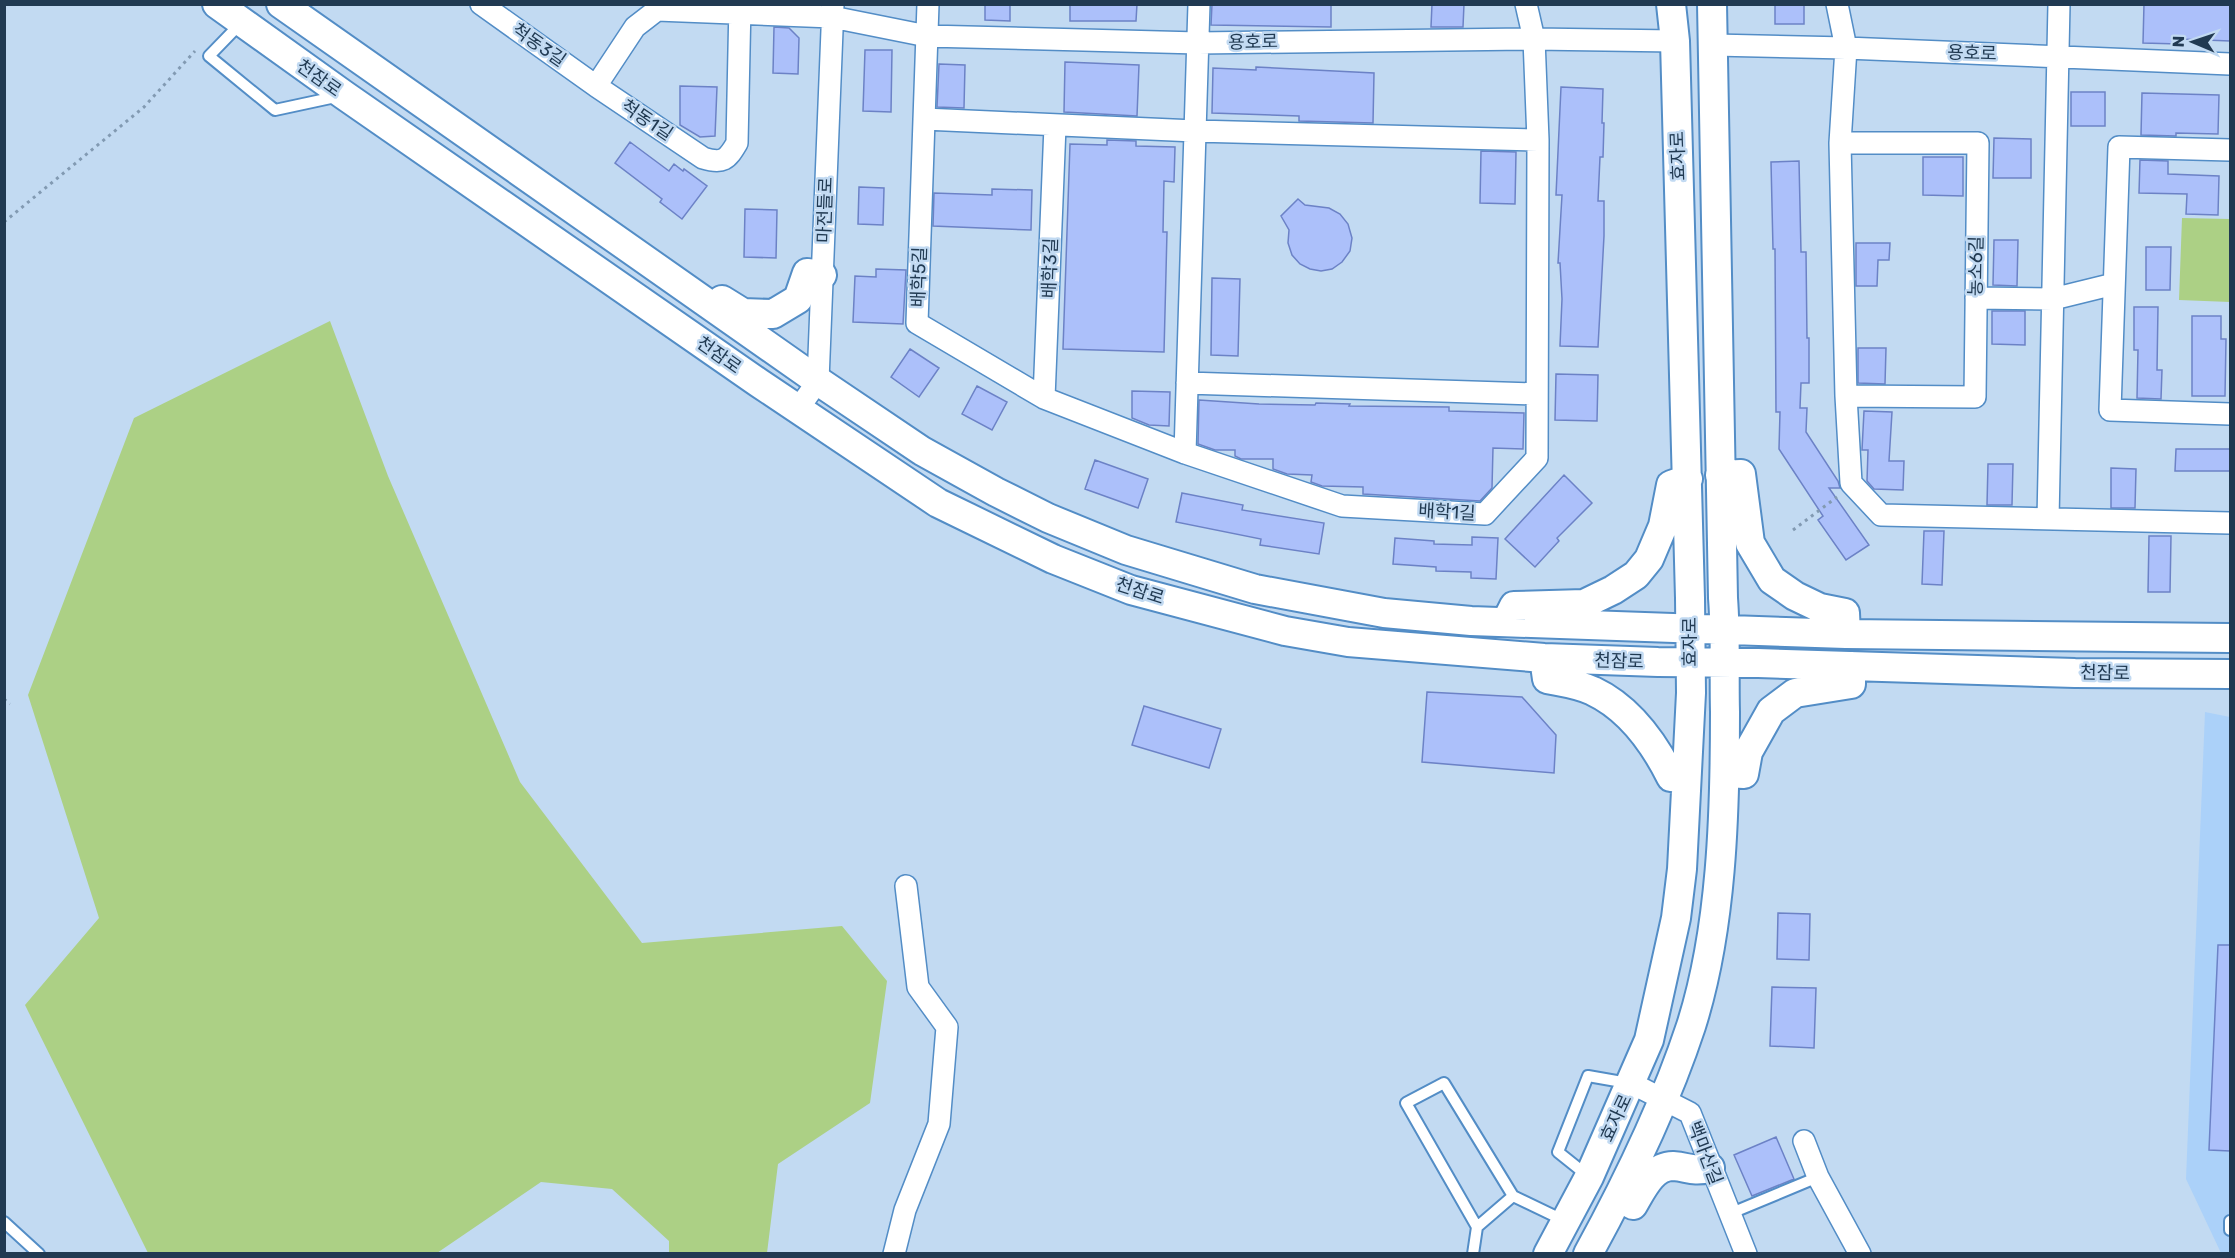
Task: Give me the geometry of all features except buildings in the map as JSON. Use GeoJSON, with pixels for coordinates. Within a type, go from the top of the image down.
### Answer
{"type":"FeatureCollection","features":[{"type":"Feature","properties":{"kind":"street","name":"천잠로"},"geometry":{"type":"LineString","coordinates":[[217,4],[344,95],[938,503],[1053,559],[1131,590],[1286,631],[1348,642],[1544,658],[2075,673],[2230,674]]}},
{"type":"Feature","properties":{"kind":"street","name":"천잠로"},"geometry":{"type":"LineString","coordinates":[[281,4],[818,381],[922,451],[1048,518],[1126,550],[1255,589],[1384,614],[1506,624],[1846,634],[2230,639]]}},
{"type":"Feature","properties":{"kind":"street","name":"척동3길"},"geometry":{"type":"LineString","coordinates":[[481,4],[596,86]]}},
{"type":"Feature","properties":{"kind":"street","name":"배학5길"},"geometry":{"type":"LineString","coordinates":[[928,4],[917,323],[1044,398]]}},
{"type":"Feature","properties":{"kind":"street"},"geometry":{"type":"LineString","coordinates":[[1044,398],[1185,453],[1199,4]]}},
{"type":"Feature","properties":{"kind":"street","name":"배학1길"},"geometry":{"type":"LineString","coordinates":[[1185,453],[1342,506],[1485,514],[1537,458],[1538,140],[1534,39],[1526,4]]}},
{"type":"Feature","properties":{"kind":"street","name":"효자로"},"geometry":{"type":"LineString","coordinates":[[1548,1254],[1589,1177],[1648,1040],[1676,918],[1684,848],[1690,693],[1690,598],[1675,41],[1671,4]]}},
{"type":"Feature","properties":{"kind":"street","name":"효자로"},"geometry":{"type":"LineString","coordinates":[[1588,1254],[1619,1197],[1663,1100],[1691,1026],[1704,975],[1717,892],[1725,773],[1725,629],[1712,4]]}},
{"type":"Feature","properties":{"kind":"street"},"geometry":{"type":"LineString","coordinates":[[1837,4],[1846,48],[1840,143],[1846,396],[1851,483],[1881,515],[2230,523]]}},
{"type":"Feature","properties":{"kind":"street"},"geometry":{"type":"LineString","coordinates":[[2048,519],[2059,4]]}},
{"type":"Feature","properties":{"kind":"street"},"geometry":{"type":"LineString","coordinates":[[596,86],[635,27],[657,10],[739,8]]}},
{"type":"Feature","properties":{"kind":"street","name":"척동1길"},"geometry":{"type":"LineString","coordinates":[[596,86],[703,158],[717,162],[729,157],[737,142],[739,8]]}},
{"type":"Feature","properties":{"kind":"street","name":"용호로"},"geometry":{"type":"LineString","coordinates":[[739,8],[832,11],[927,36],[1198,43],[1534,39],[1675,41]]}},
{"type":"Feature","properties":{"kind":"street","name":"마전들로"},"geometry":{"type":"LineString","coordinates":[[818,381],[832,11]]}},
{"type":"Feature","properties":{"kind":"street","name":"용호로"},"geometry":{"type":"LineString","coordinates":[[1714,45],[1846,48],[2230,64]]}},
{"type":"Feature","properties":{"kind":"street"},"geometry":{"type":"LineString","coordinates":[[924,119],[1195,131],[1538,140]]}},
{"type":"Feature","properties":{"kind":"street","name":"배학3길"},"geometry":{"type":"LineString","coordinates":[[1044,398],[1055,126]]}},
{"type":"Feature","properties":{"kind":"street","name":"농소6길"},"geometry":{"type":"LineString","coordinates":[[1840,143],[1978,143],[1975,397],[1846,396]]}},
{"type":"Feature","properties":{"kind":"street"},"geometry":{"type":"LineString","coordinates":[[2230,150],[2119,147],[2110,410],[2230,414]]}},
{"type":"Feature","properties":{"kind":"street"},"geometry":{"type":"LineString","coordinates":[[710,305],[717,297],[743,313],[773,314],[798,299],[807,273],[822,275]]}},
{"type":"Feature","properties":{"kind":"street"},"geometry":{"type":"LineString","coordinates":[[1976,298],[2053,299],[2114,284]]}},
{"type":"Feature","properties":{"kind":"street"},"geometry":{"type":"LineString","coordinates":[[798,409],[818,381]]}},
{"type":"Feature","properties":{"kind":"street"},"geometry":{"type":"LineString","coordinates":[[1187,383],[1537,394]]}},
{"type":"Feature","properties":{"kind":"street"},"geometry":{"type":"LineString","coordinates":[[1720,475],[1741,474],[1750,543],[1772,580],[1795,596],[1820,608],[1845,612],[1846,634]]}},
{"type":"Feature","properties":{"kind":"street"},"geometry":{"type":"LineString","coordinates":[[1506,624],[1514,606],[1584,604],[1613,590],[1636,575],[1649,559],[1663,526],[1671,485],[1688,478]]}},
{"type":"Feature","properties":{"kind":"street"},"geometry":{"type":"LineString","coordinates":[[1544,658],[1547,679],[1571,683],[1593,691],[1616,705],[1657,749],[1671,777],[1685,778]]}},
{"type":"Feature","properties":{"kind":"street"},"geometry":{"type":"LineString","coordinates":[[1725,773],[1744,774],[1748,752],[1771,711],[1795,693],[1851,684],[1851,666]]}},
{"type":"Feature","properties":{"kind":"street"},"geometry":{"type":"LineString","coordinates":[[894,1254],[905,1210],[939,1124],[947,1027],[918,987],[906,886]]}},
{"type":"Feature","properties":{"kind":"street","name":"백마산길"},"geometry":{"type":"LineString","coordinates":[[1631,1083],[1690,1113],[1746,1254]]}},
{"type":"Feature","properties":{"kind":"street"},"geometry":{"type":"LineString","coordinates":[[1804,1141],[1818,1177],[1860,1254]]}},
{"type":"Feature","properties":{"kind":"street"},"geometry":{"type":"LineString","coordinates":[[1619,1197],[1633,1204],[1651,1177],[1657,1171],[1670,1166],[1695,1171],[1710,1168]]}},
{"type":"Feature","properties":{"kind":"lane"},"geometry":{"type":"LineString","coordinates":[[241,22],[209,56],[275,110],[344,95]]}},
{"type":"Feature","properties":{"kind":"lane"},"geometry":{"type":"LineString","coordinates":[[1589,1177],[1558,1152],[1588,1076],[1631,1083]]}},
{"type":"Feature","properties":{"kind":"lane"},"geometry":{"type":"LineString","coordinates":[[1473,1254],[1477,1227],[1406,1103],[1444,1083],[1513,1196],[1565,1221]]}},
{"type":"Feature","properties":{"kind":"lane"},"geometry":{"type":"LineString","coordinates":[[1729,1214],[1818,1177]]}},
{"type":"Feature","properties":{"kind":"lane"},"geometry":{"type":"LineString","coordinates":[[1477,1227],[1513,1196]]}},
{"type":"Feature","properties":{"kind":"lane"},"geometry":{"type":"LineString","coordinates":[[2230,1221],[2230,1230]]}},
{"type":"Feature","properties":{"kind":"lane"},"geometry":{"type":"LineString","coordinates":[[4,1222],[39,1254]]}},
{"type":"Feature","properties":{"kind":"path"},"geometry":{"type":"LineString","coordinates":[[4,222],[144,107],[195,51]]}},
{"type":"Feature","properties":{"kind":"path"},"geometry":{"type":"LineString","coordinates":[[1793,530],[1853,485]]}},
{"type":"Feature","properties":{"kind":"path"},"geometry":{"type":"LineString","coordinates":[[4,699],[10,704]]}},
{"type":"Feature","properties":{"kind":"shaded area"},"geometry":{"type":"Polygon","coordinates":[[[2205,712],[2230,717],[2230,1253],[2221,1253],[2186,1179],[2205,712]]]}},
{"type":"Feature","properties":{"kind":"green space"},"geometry":{"type":"Polygon","coordinates":[[[2182,218],[2230,219],[2230,302],[2179,300],[2182,218]]]}},
{"type":"Feature","properties":{"kind":"green space"},"geometry":{"type":"Polygon","coordinates":[[[330,321],[388,476],[520,782],[642,943],[842,926],[887,981],[870,1103],[778,1164],[767,1253],[669,1253],[669,1241],[612,1189],[541,1182],[437,1253],[148,1253],[25,1005],[99,918],[28,695],[134,418],[330,321]]]}}]}
